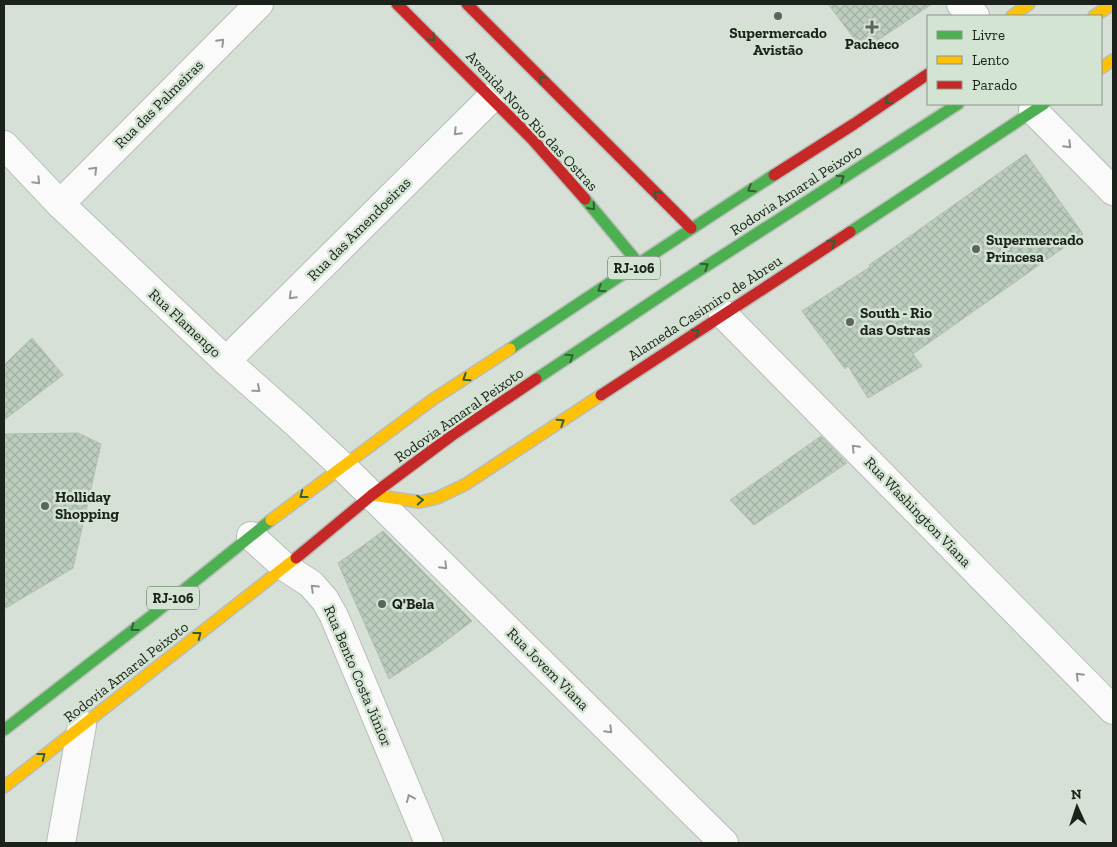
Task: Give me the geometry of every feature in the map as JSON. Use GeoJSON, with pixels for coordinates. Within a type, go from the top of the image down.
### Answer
{"type":"FeatureCollection","features":[{"type":"Feature","properties":{"kind":"main road","name":"Avenida Novo Rio das Ostras"},"geometry":{"type":"LineString","coordinates":[[398,4],[533,140],[639,264]]}},
{"type":"Feature","properties":{"kind":"main road"},"geometry":{"type":"LineString","coordinates":[[467,4],[691,228]]}},
{"type":"Feature","properties":{"kind":"main road"},"geometry":{"type":"LineString","coordinates":[[1013,15],[1029,4]]}},
{"type":"Feature","properties":{"kind":"main road"},"geometry":{"type":"LineString","coordinates":[[1096,15],[1113,4]]}},
{"type":"Feature","properties":{"kind":"main road"},"geometry":{"type":"LineString","coordinates":[[1102,67],[1113,60]]}},
{"type":"Feature","properties":{"kind":"main road","name":"Rodovia Amaral Peixoto"},"geometry":{"type":"LineString","coordinates":[[4,730],[281,512],[432,400],[927,75]]}},
{"type":"Feature","properties":{"kind":"main road","name":"Rodovia Amaral Peixoto"},"geometry":{"type":"LineString","coordinates":[[4,786],[286,567],[372,495],[451,436],[680,282],[956,105]]}},
{"type":"Feature","properties":{"kind":"main road","name":"Alameda Casimiro de Abreu"},"geometry":{"type":"LineString","coordinates":[[372,495],[420,502],[437,498],[466,484],[1038,107]]}},
{"type":"Feature","properties":{"kind":"street","name":"Rua das Palmeiras"},"geometry":{"type":"LineString","coordinates":[[60,204],[259,4]]}},
{"type":"Feature","properties":{"kind":"street"},"geometry":{"type":"LineString","coordinates":[[961,4],[974,15]]}},
{"type":"Feature","properties":{"kind":"street","name":"Rua das Amendoeiras"},"geometry":{"type":"LineString","coordinates":[[226,361],[491,98]]}},
{"type":"Feature","properties":{"kind":"street"},"geometry":{"type":"LineString","coordinates":[[1038,107],[1113,191]]}},
{"type":"Feature","properties":{"kind":"street","name":"Rua Flamengo"},"geometry":{"type":"LineString","coordinates":[[4,146],[60,204],[226,361],[372,495]]}},
{"type":"Feature","properties":{"kind":"street","name":"Rua Washington Viana"},"geometry":{"type":"LineString","coordinates":[[724,314],[1113,710]]}},
{"type":"Feature","properties":{"kind":"street","name":"Rua Jovem Viana"},"geometry":{"type":"LineString","coordinates":[[372,495],[724,843]]}},
{"type":"Feature","properties":{"kind":"street","name":"Rua Bento Costa Júnior"},"geometry":{"type":"LineString","coordinates":[[251,536],[286,567],[311,584],[325,600],[334,616],[429,843]]}},
{"type":"Feature","properties":{"kind":"street"},"geometry":{"type":"LineString","coordinates":[[61,843],[82,725]]}},
{"type":"Feature","properties":{"kind":"building","name":"Pacheco"},"geometry":{"type":"Polygon","coordinates":[[[828,4],[932,4],[863,50],[828,4]]]}},
{"type":"Feature","properties":{"kind":"building","name":"Supermercado Princesa"},"geometry":{"type":"Polygon","coordinates":[[[1026,154],[1083,234],[913,354],[922,366],[868,398],[848,366],[845,369],[802,311],[870,267],[869,265],[1026,154]]]}},
{"type":"Feature","properties":{"kind":"building"},"geometry":{"type":"Polygon","coordinates":[[[32,338],[63,375],[4,420],[4,365],[32,338]]]}},
{"type":"Feature","properties":{"kind":"building","name":"Holliday Shopping"},"geometry":{"type":"Polygon","coordinates":[[[78,433],[101,444],[73,568],[4,609],[4,434],[78,433]]]}},
{"type":"Feature","properties":{"kind":"building"},"geometry":{"type":"Polygon","coordinates":[[[821,436],[847,463],[754,525],[730,500],[821,436]]]}},
{"type":"Feature","properties":{"kind":"building"},"geometry":{"type":"Polygon","coordinates":[[[383,531],[472,621],[439,646],[389,679],[338,563],[383,531]]]}},
{"type":"Feature","properties":{"kind":"traffic: fast"},"geometry":{"type":"LineString","coordinates":[[536,379],[680,283],[956,105]]}},
{"type":"Feature","properties":{"kind":"traffic: fast"},"geometry":{"type":"LineString","coordinates":[[850,232],[1042,105]]}},
{"type":"Feature","properties":{"kind":"traffic: fast"},"geometry":{"type":"LineString","coordinates":[[510,349],[774,175]]}},
{"type":"Feature","properties":{"kind":"traffic: fast"},"geometry":{"type":"LineString","coordinates":[[585,199],[639,264]]}},
{"type":"Feature","properties":{"kind":"traffic: fast"},"geometry":{"type":"LineString","coordinates":[[4,730],[271,520]]}},
{"type":"Feature","properties":{"kind":"traffic: slow"},"geometry":{"type":"LineString","coordinates":[[1013,15],[1029,4]]}},
{"type":"Feature","properties":{"kind":"traffic: slow"},"geometry":{"type":"LineString","coordinates":[[1096,15],[1113,4]]}},
{"type":"Feature","properties":{"kind":"traffic: slow"},"geometry":{"type":"LineString","coordinates":[[1102,67],[1113,60]]}},
{"type":"Feature","properties":{"kind":"traffic: slow"},"geometry":{"type":"LineString","coordinates":[[271,520],[432,400],[510,349]]}},
{"type":"Feature","properties":{"kind":"traffic: slow"},"geometry":{"type":"LineString","coordinates":[[372,495],[420,502],[437,498],[466,484],[601,395]]}},
{"type":"Feature","properties":{"kind":"traffic: slow"},"geometry":{"type":"LineString","coordinates":[[4,787],[296,558]]}},
{"type":"Feature","properties":{"kind":"traffic: jam"},"geometry":{"type":"LineString","coordinates":[[397,4],[533,140],[585,199]]}},
{"type":"Feature","properties":{"kind":"traffic: jam"},"geometry":{"type":"LineString","coordinates":[[467,4],[691,228]]}},
{"type":"Feature","properties":{"kind":"traffic: jam"},"geometry":{"type":"LineString","coordinates":[[774,175],[927,75]]}},
{"type":"Feature","properties":{"kind":"traffic: jam"},"geometry":{"type":"LineString","coordinates":[[601,395],[850,232]]}},
{"type":"Feature","properties":{"kind":"traffic: jam"},"geometry":{"type":"LineString","coordinates":[[296,558],[372,495],[451,436],[536,379]]}},
{"type":"Feature","properties":{"kind":"place","name":"Supermercado Avistão"},"geometry":{"type":"Point","coordinates":[778,16]}},
{"type":"Feature","properties":{"kind":"place","name":"Pacheco"},"geometry":{"type":"Point","coordinates":[872,27]}},
{"type":"Feature","properties":{"kind":"place","name":"Supermercado Princesa"},"geometry":{"type":"Point","coordinates":[976,249]}},
{"type":"Feature","properties":{"kind":"place","name":"South - Rio das Ostras"},"geometry":{"type":"Point","coordinates":[850,322]}},
{"type":"Feature","properties":{"kind":"place","name":"Holliday Shopping"},"geometry":{"type":"Point","coordinates":[45,506]}},
{"type":"Feature","properties":{"kind":"place","name":"Q'Bela"},"geometry":{"type":"Point","coordinates":[382,604]}}]}
